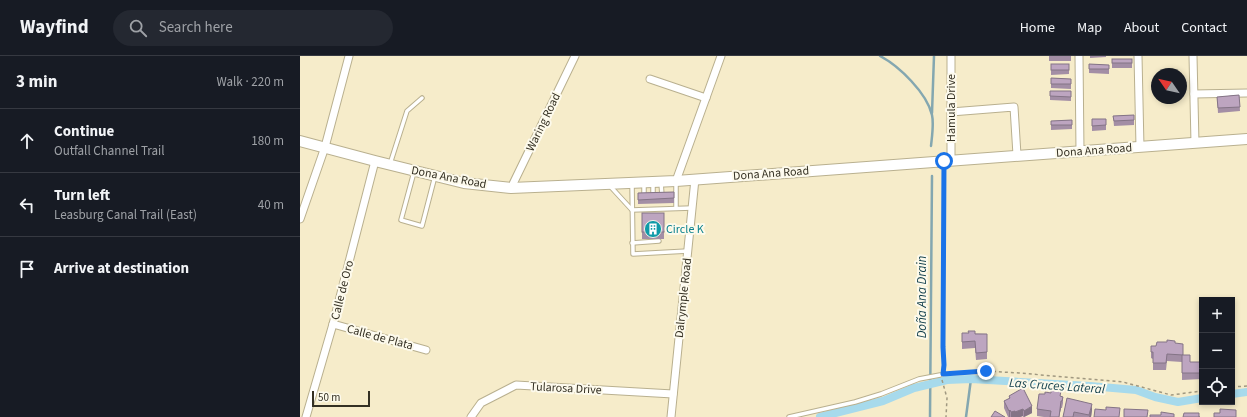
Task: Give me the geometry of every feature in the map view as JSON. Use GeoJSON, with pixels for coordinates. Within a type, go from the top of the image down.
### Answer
{"type":"FeatureCollection","features":[{"type":"Feature","properties":{"kind":"street"},"geometry":{"type":"LineString","coordinates":[[300,219],[325,147],[349,56]]}},
{"type":"Feature","properties":{"kind":"street","name":"Waring Road"},"geometry":{"type":"LineString","coordinates":[[511,188],[575,56]]}},
{"type":"Feature","properties":{"kind":"street"},"geometry":{"type":"LineString","coordinates":[[676,181],[721,56]]}},
{"type":"Feature","properties":{"kind":"street","name":"Hamula Drive"},"geometry":{"type":"LineString","coordinates":[[947,160],[951,112],[951,56]]}},
{"type":"Feature","properties":{"kind":"street"},"geometry":{"type":"LineString","coordinates":[[1079,56],[1080,151]]}},
{"type":"Feature","properties":{"kind":"street"},"geometry":{"type":"LineString","coordinates":[[1138,56],[1140,147]]}},
{"type":"Feature","properties":{"kind":"street"},"geometry":{"type":"LineString","coordinates":[[1193,56],[1194,143]]}},
{"type":"Feature","properties":{"kind":"street"},"geometry":{"type":"LineString","coordinates":[[650,79],[706,98]]}},
{"type":"Feature","properties":{"kind":"street"},"geometry":{"type":"LineString","coordinates":[[1194,94],[1247,93]]}},
{"type":"Feature","properties":{"kind":"street"},"geometry":{"type":"LineString","coordinates":[[951,112],[1014,107],[1017,155]]}},
{"type":"Feature","properties":{"kind":"street","name":"Dona Ana Road"},"geometry":{"type":"LineString","coordinates":[[300,141],[435,176],[464,182],[511,188],[676,181],[1247,139]]}},
{"type":"Feature","properties":{"kind":"street","name":"Calle de Oro"},"geometry":{"type":"LineString","coordinates":[[306,417],[333,324],[375,161]]}},
{"type":"Feature","properties":{"kind":"street","name":"Dalrymple Road"},"geometry":{"type":"LineString","coordinates":[[671,417],[695,179]]}},
{"type":"Feature","properties":{"kind":"street","name":"Calle de Plata"},"geometry":{"type":"LineString","coordinates":[[333,324],[426,350]]}},
{"type":"Feature","properties":{"kind":"street","name":"Tularosa Drive"},"geometry":{"type":"LineString","coordinates":[[471,417],[481,403],[516,385],[673,394]]}},
{"type":"Feature","properties":{"kind":"lane"},"geometry":{"type":"LineString","coordinates":[[390,165],[406,111],[422,98]]}},
{"type":"Feature","properties":{"kind":"lane"},"geometry":{"type":"LineString","coordinates":[[414,171],[401,220],[422,226],[435,176]]}},
{"type":"Feature","properties":{"kind":"lane"},"geometry":{"type":"LineString","coordinates":[[676,181],[676,208]]}},
{"type":"Feature","properties":{"kind":"lane"},"geometry":{"type":"LineString","coordinates":[[653,182],[662,197]]}},
{"type":"Feature","properties":{"kind":"lane"},"geometry":{"type":"LineString","coordinates":[[653,182],[653,197]]}},
{"type":"Feature","properties":{"kind":"lane"},"geometry":{"type":"LineString","coordinates":[[644,198],[653,182]]}},
{"type":"Feature","properties":{"kind":"lane"},"geometry":{"type":"LineString","coordinates":[[632,183],[632,254],[688,251]]}},
{"type":"Feature","properties":{"kind":"lane"},"geometry":{"type":"LineString","coordinates":[[608,184],[632,210]]}},
{"type":"Feature","properties":{"kind":"lane"},"geometry":{"type":"LineString","coordinates":[[662,203],[662,209]]}},
{"type":"Feature","properties":{"kind":"lane"},"geometry":{"type":"LineString","coordinates":[[644,204],[644,209]]}},
{"type":"Feature","properties":{"kind":"lane"},"geometry":{"type":"LineString","coordinates":[[653,204],[653,209]]}},
{"type":"Feature","properties":{"kind":"lane"},"geometry":{"type":"LineString","coordinates":[[632,210],[692,208]]}},
{"type":"Feature","properties":{"kind":"lane"},"geometry":{"type":"LineString","coordinates":[[632,243],[659,241]]}},
{"type":"Feature","properties":{"kind":"lane"},"geometry":{"type":"LineString","coordinates":[[789,417],[855,402],[881,394],[919,379],[941,374]]}},
{"type":"Feature","properties":{"kind":"path"},"geometry":{"type":"LineString","coordinates":[[946,417],[947,398],[942,383],[941,374],[944,365],[943,347],[947,160]]}},
{"type":"Feature","properties":{"kind":"path"},"geometry":{"type":"LineString","coordinates":[[941,374],[971,371],[1019,373],[1122,382],[1171,395],[1199,392]]}},
{"type":"Feature","properties":{"kind":"path"},"geometry":{"type":"LineString","coordinates":[[1235,387],[1247,386]]}},
{"type":"Feature","properties":{"kind":"building"},"geometry":{"type":"Polygon","coordinates":[[[1112,59],[1132,59],[1132,63],[1112,63],[1112,59]]]}},
{"type":"Feature","properties":{"kind":"building"},"geometry":{"type":"Polygon","coordinates":[[[1051,64],[1069,64],[1069,70],[1051,70],[1051,64]]]}},
{"type":"Feature","properties":{"kind":"building"},"geometry":{"type":"Polygon","coordinates":[[[1089,64],[1109,65],[1109,69],[1089,69],[1089,64]]]}},
{"type":"Feature","properties":{"kind":"building"},"geometry":{"type":"Polygon","coordinates":[[[1051,78],[1071,79],[1071,84],[1051,84],[1051,78]]]}},
{"type":"Feature","properties":{"kind":"building"},"geometry":{"type":"Polygon","coordinates":[[[1050,91],[1071,91],[1071,97],[1050,96],[1050,91]]]}},
{"type":"Feature","properties":{"kind":"building"},"geometry":{"type":"Polygon","coordinates":[[[1239,95],[1240,107],[1218,108],[1217,97],[1239,95]]]}},
{"type":"Feature","properties":{"kind":"building"},"geometry":{"type":"Polygon","coordinates":[[[1134,115],[1134,120],[1114,121],[1113,116],[1134,115]]]}},
{"type":"Feature","properties":{"kind":"building"},"geometry":{"type":"Polygon","coordinates":[[[1092,119],[1106,119],[1106,125],[1092,126],[1092,119]]]}},
{"type":"Feature","properties":{"kind":"building"},"geometry":{"type":"Polygon","coordinates":[[[1072,120],[1072,125],[1051,125],[1051,121],[1072,120]]]}},
{"type":"Feature","properties":{"kind":"building"},"geometry":{"type":"Polygon","coordinates":[[[674,192],[674,198],[638,200],[638,193],[674,192]]]}},
{"type":"Feature","properties":{"kind":"building","name":"Circle K"},"geometry":{"type":"Polygon","coordinates":[[[642,213],[664,213],[664,232],[642,232],[642,213]]]}},
{"type":"Feature","properties":{"kind":"building"},"geometry":{"type":"Polygon","coordinates":[[[968,331],[975,331],[975,334],[987,334],[987,352],[976,353],[975,341],[962,342],[962,333],[969,333],[968,331]]]}},
{"type":"Feature","properties":{"kind":"building"},"geometry":{"type":"Polygon","coordinates":[[[1167,340],[1183,344],[1183,355],[1167,354],[1166,363],[1153,363],[1153,352],[1151,352],[1151,346],[1156,346],[1157,342],[1167,342],[1167,340]]]}},
{"type":"Feature","properties":{"kind":"building"},"geometry":{"type":"Polygon","coordinates":[[[1182,355],[1190,355],[1190,362],[1199,362],[1199,373],[1182,373],[1182,355]]]}},
{"type":"Feature","properties":{"kind":"building"},"geometry":{"type":"Polygon","coordinates":[[[1023,388],[1032,406],[1024,411],[1023,409],[1015,412],[1009,411],[1004,401],[1010,398],[1009,396],[1023,388]]]}},
{"type":"Feature","properties":{"kind":"building"},"geometry":{"type":"Polygon","coordinates":[[[1051,390],[1061,391],[1060,396],[1063,397],[1059,417],[1050,417],[1051,411],[1037,409],[1039,394],[1045,394],[1045,392],[1051,393],[1051,390]]]}},
{"type":"Feature","properties":{"kind":"building"},"geometry":{"type":"Polygon","coordinates":[[[1067,398],[1092,404],[1089,415],[1074,412],[1073,417],[1063,417],[1067,398]]]}},
{"type":"Feature","properties":{"kind":"building"},"geometry":{"type":"Polygon","coordinates":[[[1106,407],[1120,408],[1119,417],[1094,417],[1095,409],[1106,410],[1106,407]]]}},
{"type":"Feature","properties":{"kind":"building"},"geometry":{"type":"Polygon","coordinates":[[[1124,409],[1148,410],[1147,417],[1124,417],[1124,409]]]}},
{"type":"Feature","properties":{"kind":"building"},"geometry":{"type":"Polygon","coordinates":[[[1220,409],[1236,410],[1236,417],[1214,417],[1214,413],[1220,413],[1220,409]]]}},
{"type":"Feature","properties":{"kind":"building"},"geometry":{"type":"Polygon","coordinates":[[[995,411],[1005,417],[991,417],[995,411]]]}},
{"type":"Feature","properties":{"kind":"building"},"geometry":{"type":"Polygon","coordinates":[[[1161,412],[1174,414],[1174,417],[1150,417],[1150,415],[1161,415],[1161,412]]]}},
{"type":"Feature","properties":{"kind":"building"},"geometry":{"type":"Polygon","coordinates":[[[1184,413],[1199,413],[1199,417],[1183,417],[1184,413]]]}},
{"type":"Feature","properties":{"kind":"waterway","name":"Doña Ana Drain"},"geometry":{"type":"LineString","coordinates":[[880,56],[903,73],[924,98],[933,119],[931,146]]}},
{"type":"Feature","properties":{"kind":"waterway"},"geometry":{"type":"LineString","coordinates":[[932,113],[934,56]]}},
{"type":"Feature","properties":{"kind":"waterway","name":"Doña Ana Drain"},"geometry":{"type":"LineString","coordinates":[[930,417],[932,176]]}},
{"type":"Feature","properties":{"kind":"waterway"},"geometry":{"type":"LineString","coordinates":[[966,417],[971,379]]}},
{"type":"Feature","properties":{"kind":"waterway","name":"Las Cruces Lateral"},"geometry":{"type":"LineString","coordinates":[[820,417],[883,401],[914,388],[947,380],[971,379],[1136,390],[1155,397],[1178,402],[1199,398]]}},
{"type":"Feature","properties":{"kind":"waterway","name":"Las Cruces Lateral"},"geometry":{"type":"LineString","coordinates":[[1235,394],[1247,392]]}},
{"type":"Feature","properties":{"kind":"place","name":"Circle K"},"geometry":{"type":"Point","coordinates":[653,229]}},
{"type":"Feature","properties":{"kind":"route"},"geometry":{"type":"LineString","coordinates":[[944,161],[943,374],[986,371]]}}]}
